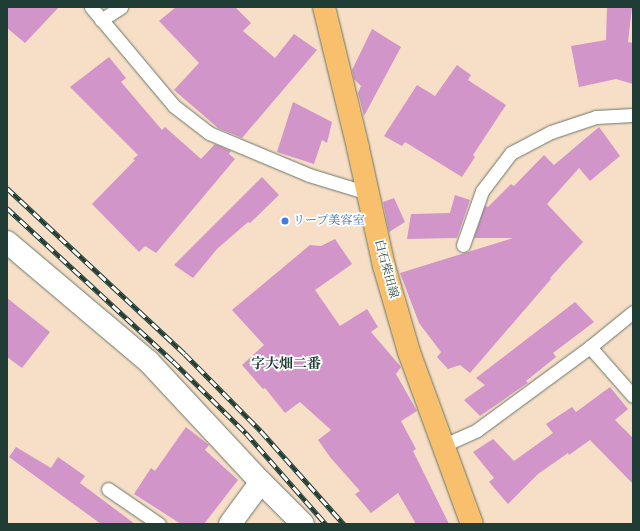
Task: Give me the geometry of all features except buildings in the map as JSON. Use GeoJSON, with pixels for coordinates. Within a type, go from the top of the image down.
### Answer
{"type":"FeatureCollection","features":[{"type":"Feature","properties":{"kind":"main road","name":"白石柴田線"},"geometry":{"type":"LineString","coordinates":[[324,7],[384,266],[409,352],[472,524]]}},
{"type":"Feature","properties":{"kind":"street"},"geometry":{"type":"LineString","coordinates":[[7,242],[148,361],[261,482],[303,524]]}},
{"type":"Feature","properties":{"kind":"street"},"geometry":{"type":"LineString","coordinates":[[230,524],[261,482]]}},
{"type":"Feature","properties":{"kind":"lane"},"geometry":{"type":"LineString","coordinates":[[91,7],[174,106],[209,133],[309,175],[368,193]]}},
{"type":"Feature","properties":{"kind":"lane"},"geometry":{"type":"LineString","coordinates":[[101,20],[121,7]]}},
{"type":"Feature","properties":{"kind":"lane"},"geometry":{"type":"LineString","coordinates":[[462,245],[482,191],[511,153],[551,132],[596,117],[633,115]]}},
{"type":"Feature","properties":{"kind":"lane"},"geometry":{"type":"LineString","coordinates":[[444,445],[477,430],[633,312]]}},
{"type":"Feature","properties":{"kind":"lane"},"geometry":{"type":"LineString","coordinates":[[590,346],[633,396]]}},
{"type":"Feature","properties":{"kind":"lane"},"geometry":{"type":"LineString","coordinates":[[108,489],[159,524]]}},
{"type":"Feature","properties":{"kind":"railway"},"geometry":{"type":"LineString","coordinates":[[7,188],[185,354],[261,431],[344,524]]}},
{"type":"Feature","properties":{"kind":"railway"},"geometry":{"type":"LineString","coordinates":[[7,208],[173,361],[246,433],[326,524]]}},
{"type":"Feature","properties":{"kind":"place","name":"リープ美容室"},"geometry":{"type":"Point","coordinates":[285,221]}},
{"type":"Feature","properties":{"kind":"district","name":"字大畑二番"},"geometry":{"type":"Point","coordinates":[286,364]}}]}
